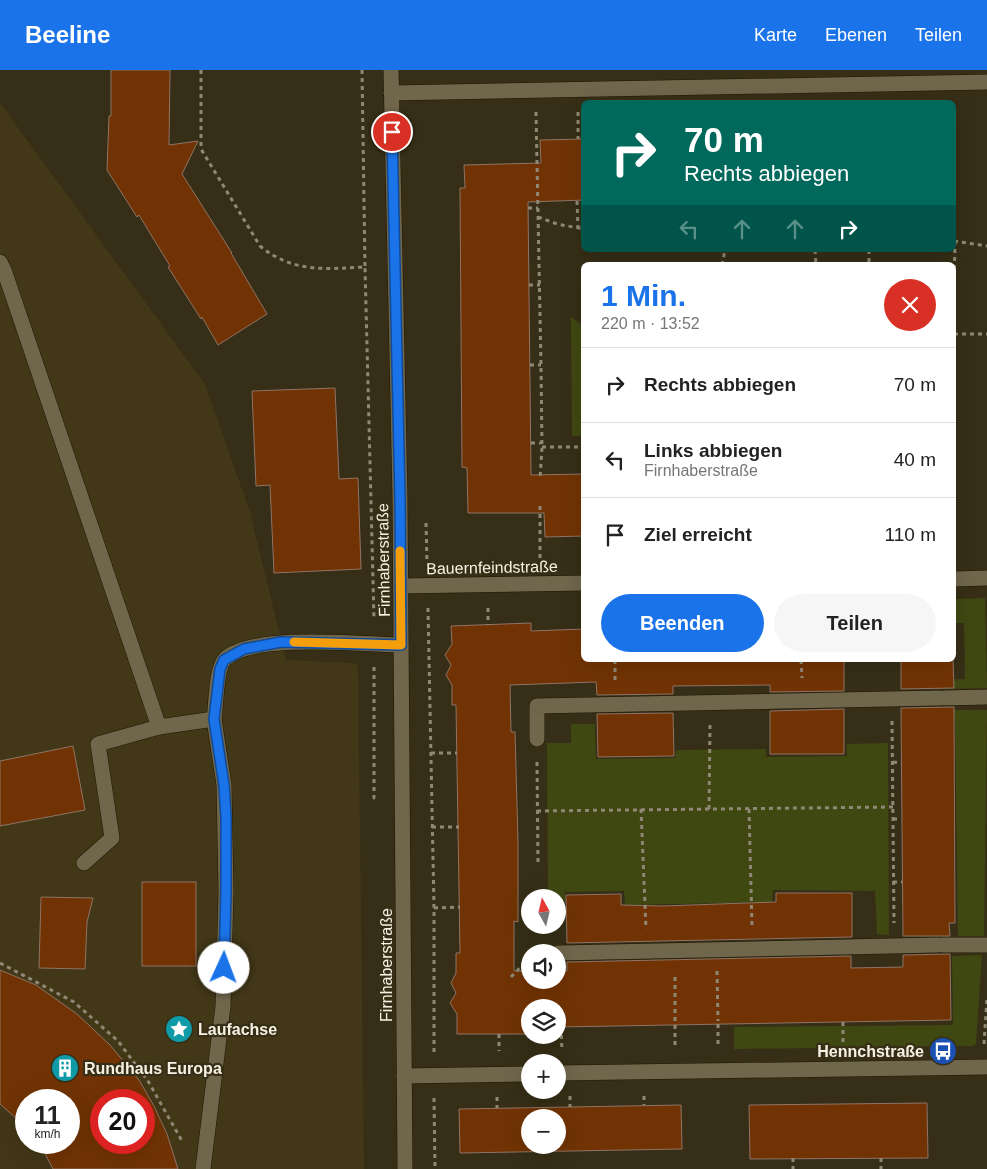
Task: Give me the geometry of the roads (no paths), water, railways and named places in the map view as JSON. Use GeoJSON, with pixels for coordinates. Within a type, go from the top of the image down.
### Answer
{"type":"FeatureCollection","features":[{"type":"Feature","properties":{"kind":"street","name":"Firnhaberstraße"},"geometry":{"type":"LineString","coordinates":[[391,70],[401,586],[405,1169]]}},
{"type":"Feature","properties":{"kind":"street"},"geometry":{"type":"LineString","coordinates":[[391,94],[987,82]]}},
{"type":"Feature","properties":{"kind":"street"},"geometry":{"type":"LineString","coordinates":[[0,262],[11,289],[159,727]]}},
{"type":"Feature","properties":{"kind":"street"},"geometry":{"type":"LineString","coordinates":[[956,578],[987,578]]}},
{"type":"Feature","properties":{"kind":"street","name":"Bauernfeindstraße"},"geometry":{"type":"LineString","coordinates":[[401,586],[581,583]]}},
{"type":"Feature","properties":{"kind":"street"},"geometry":{"type":"LineString","coordinates":[[203,1169],[223,1006],[226,892],[224,785],[214,719],[220,669],[224,660],[244,649],[281,642],[401,645]]}},
{"type":"Feature","properties":{"kind":"street"},"geometry":{"type":"LineString","coordinates":[[537,739],[537,706],[987,697]]}},
{"type":"Feature","properties":{"kind":"street"},"geometry":{"type":"LineString","coordinates":[[84,863],[112,838],[98,744],[159,727],[214,719]]}},
{"type":"Feature","properties":{"kind":"street"},"geometry":{"type":"LineString","coordinates":[[566,952],[987,945]]}},
{"type":"Feature","properties":{"kind":"street"},"geometry":{"type":"LineString","coordinates":[[566,1073],[985,1067]]}},
{"type":"Feature","properties":{"kind":"street"},"geometry":{"type":"LineString","coordinates":[[404,1076],[521,1074]]}},
{"type":"Feature","properties":{"kind":"place","name":"Laufachse"},"geometry":{"type":"Point","coordinates":[179,1029]}},
{"type":"Feature","properties":{"kind":"place","name":"Hennchstraße"},"geometry":{"type":"Point","coordinates":[943,1051]}},
{"type":"Feature","properties":{"kind":"place","name":"Rundhaus Europa"},"geometry":{"type":"Point","coordinates":[65,1068]}}]}
